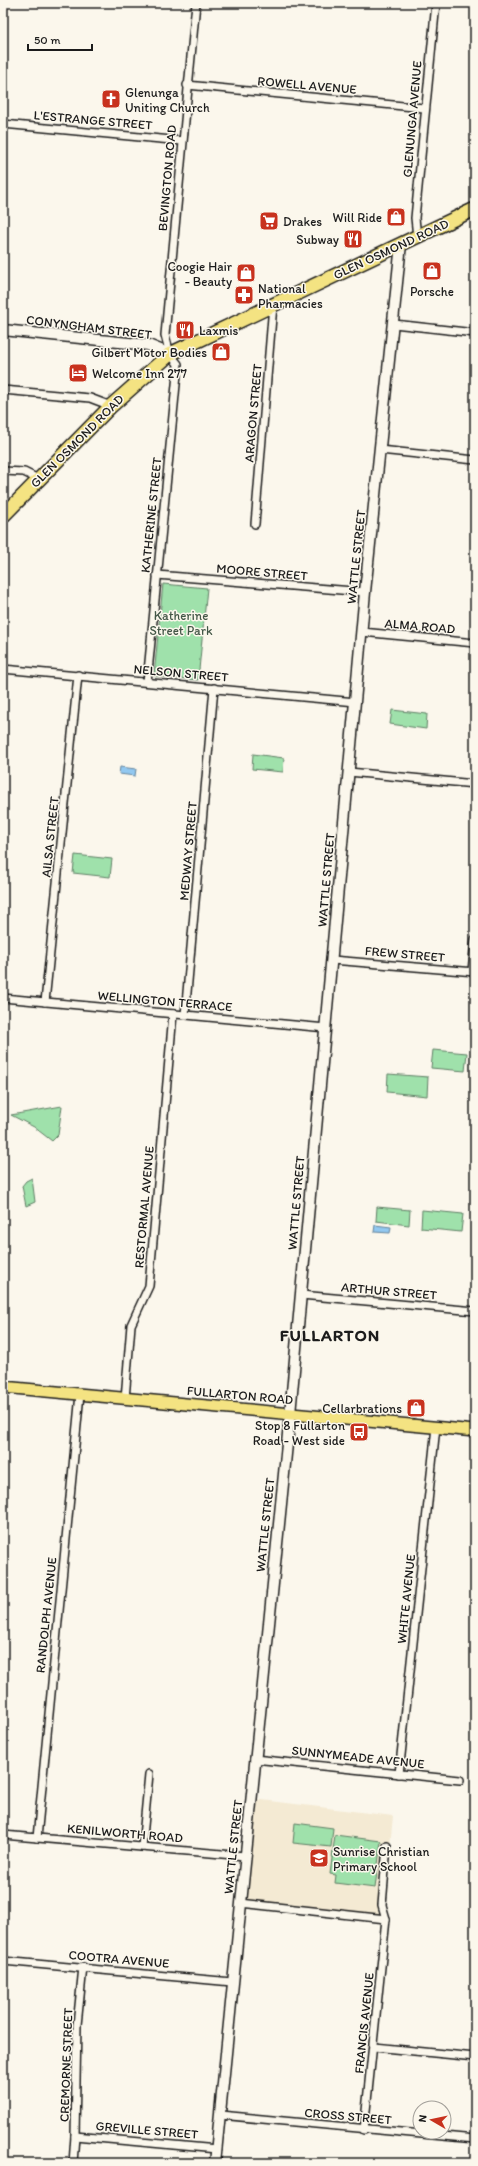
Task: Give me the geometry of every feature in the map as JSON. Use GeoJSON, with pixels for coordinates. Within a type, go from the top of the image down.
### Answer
{"type":"FeatureCollection","features":[{"type":"Feature","properties":{"kind":"highway","name":"GLEN OSMOND ROAD"},"geometry":{"type":"LineString","coordinates":[[3,516],[111,406],[170,354],[475,209]]}},
{"type":"Feature","properties":{"kind":"main road","name":"FULLARTON ROAD"},"geometry":{"type":"LineString","coordinates":[[3,1387],[475,1431]]}},
{"type":"Feature","properties":{"kind":"street","name":"BEVINGTON ROAD"},"geometry":{"type":"LineString","coordinates":[[170,354],[164,335],[196,3]]}},
{"type":"Feature","properties":{"kind":"street","name":"GLENUNGA AVENUE"},"geometry":{"type":"LineString","coordinates":[[417,237],[415,218],[424,108],[436,3]]}},
{"type":"Feature","properties":{"kind":"street","name":"ROWELL AVENUE"},"geometry":{"type":"LineString","coordinates":[[187,86],[424,108]]}},
{"type":"Feature","properties":{"kind":"street","name":"L'ESTRANGE STREET"},"geometry":{"type":"LineString","coordinates":[[3,124],[182,141]]}},
{"type":"Feature","properties":{"kind":"street","name":"WATTLE STREET"},"geometry":{"type":"LineString","coordinates":[[215,2163],[254,1759],[290,1414],[365,592],[394,324],[401,244]]}},
{"type":"Feature","properties":{"kind":"street","name":"ARAGON STREET"},"geometry":{"type":"LineString","coordinates":[[254,524],[273,305]]}},
{"type":"Feature","properties":{"kind":"street"},"geometry":{"type":"LineString","coordinates":[[394,324],[475,333]]}},
{"type":"Feature","properties":{"kind":"street","name":"CONYNGHAM STREET"},"geometry":{"type":"LineString","coordinates":[[3,330],[148,345],[170,354]]}},
{"type":"Feature","properties":{"kind":"street","name":"KATHERINE STREET"},"geometry":{"type":"LineString","coordinates":[[147,682],[178,364],[170,354]]}},
{"type":"Feature","properties":{"kind":"street"},"geometry":{"type":"LineString","coordinates":[[3,390],[90,398],[111,406]]}},
{"type":"Feature","properties":{"kind":"street"},"geometry":{"type":"LineString","coordinates":[[380,450],[475,460]]}},
{"type":"Feature","properties":{"kind":"street"},"geometry":{"type":"LineString","coordinates":[[3,471],[24,472],[38,479]]}},
{"type":"Feature","properties":{"kind":"street","name":"MOORE STREET"},"geometry":{"type":"LineString","coordinates":[[158,575],[365,592]]}},
{"type":"Feature","properties":{"kind":"street","name":"ALMA ROAD"},"geometry":{"type":"LineString","coordinates":[[362,632],[475,643]]}},
{"type":"Feature","properties":{"kind":"street","name":"NELSON STREET"},"geometry":{"type":"LineString","coordinates":[[3,669],[356,702]]}},
{"type":"Feature","properties":{"kind":"street","name":"AILSA STREET"},"geometry":{"type":"LineString","coordinates":[[45,1002],[78,675]]}},
{"type":"Feature","properties":{"kind":"street","name":"MEDWAY STREET"},"geometry":{"type":"LineString","coordinates":[[185,1015],[214,688]]}},
{"type":"Feature","properties":{"kind":"street"},"geometry":{"type":"LineString","coordinates":[[349,772],[475,784]]}},
{"type":"Feature","properties":{"kind":"street"},"geometry":{"type":"LineString","coordinates":[[474,972],[475,939]]}},
{"type":"Feature","properties":{"kind":"street","name":"FREW STREET"},"geometry":{"type":"LineString","coordinates":[[332,960],[474,972]]}},
{"type":"Feature","properties":{"kind":"street","name":"WELLINGTON TERRACE"},"geometry":{"type":"LineString","coordinates":[[3,998],[326,1028]]}},
{"type":"Feature","properties":{"kind":"street","name":"RESTORMAL AVENUE"},"geometry":{"type":"LineString","coordinates":[[125,1399],[131,1325],[149,1286],[173,1014]]}},
{"type":"Feature","properties":{"kind":"street","name":"ARTHUR STREET"},"geometry":{"type":"LineString","coordinates":[[301,1295],[475,1311]]}},
{"type":"Feature","properties":{"kind":"street","name":"RANDOLPH AVENUE"},"geometry":{"type":"LineString","coordinates":[[37,1838],[80,1394]]}},
{"type":"Feature","properties":{"kind":"street","name":"WHITE AVENUE"},"geometry":{"type":"LineString","coordinates":[[400,1774],[436,1427]]}},
{"type":"Feature","properties":{"kind":"street","name":"SUNNYMEADE AVENUE"},"geometry":{"type":"LineString","coordinates":[[254,1759],[460,1780]]}},
{"type":"Feature","properties":{"kind":"street"},"geometry":{"type":"LineString","coordinates":[[142,1846],[149,1774]]}},
{"type":"Feature","properties":{"kind":"street","name":"KENILWORTH ROAD"},"geometry":{"type":"LineString","coordinates":[[3,1834],[245,1856]]}},
{"type":"Feature","properties":{"kind":"street","name":"FRANCIS AVENUE"},"geometry":{"type":"LineString","coordinates":[[364,2130],[374,2047],[386,1919],[382,1905],[387,1846]]}},
{"type":"Feature","properties":{"kind":"street"},"geometry":{"type":"LineString","coordinates":[[240,1903],[386,1919]]}},
{"type":"Feature","properties":{"kind":"street","name":"COOTRA AVENUE"},"geometry":{"type":"LineString","coordinates":[[3,1961],[83,1967],[232,1982]]}},
{"type":"Feature","properties":{"kind":"street","name":"CREMORNE STREET"},"geometry":{"type":"LineString","coordinates":[[73,2163],[75,2136],[77,2025],[83,1967]]}},
{"type":"Feature","properties":{"kind":"street"},"geometry":{"type":"LineString","coordinates":[[374,2047],[475,2057]]}},
{"type":"Feature","properties":{"kind":"street","name":"CROSS STREET"},"geometry":{"type":"LineString","coordinates":[[220,2115],[364,2130],[475,2139]]}},
{"type":"Feature","properties":{"kind":"street","name":"GREVILLE STREET"},"geometry":{"type":"LineString","coordinates":[[75,2136],[217,2149]]}},
{"type":"Feature","properties":{"kind":"shaded area","name":"Sunrise Christian Primary School"},"geometry":{"type":"Polygon","coordinates":[[[254,1799],[393,1816],[383,1917],[244,1901],[254,1799]]]}},
{"type":"Feature","properties":{"kind":"green space","name":"Katherine Street Park"},"geometry":{"type":"Polygon","coordinates":[[[163,584],[207,588],[198,680],[154,676],[163,584]]]}},
{"type":"Feature","properties":{"kind":"green space"},"geometry":{"type":"Polygon","coordinates":[[[392,710],[427,714],[426,729],[390,724],[392,710]]]}},
{"type":"Feature","properties":{"kind":"green space"},"geometry":{"type":"Polygon","coordinates":[[[253,754],[284,758],[283,772],[252,769],[253,754]]]}},
{"type":"Feature","properties":{"kind":"green space"},"geometry":{"type":"Polygon","coordinates":[[[75,855],[112,859],[110,877],[73,873],[75,855]]]}},
{"type":"Feature","properties":{"kind":"green space"},"geometry":{"type":"Polygon","coordinates":[[[433,1050],[467,1053],[465,1071],[431,1068],[433,1050]]]}},
{"type":"Feature","properties":{"kind":"green space"},"geometry":{"type":"Polygon","coordinates":[[[388,1074],[428,1077],[427,1096],[387,1092],[388,1074]]]}},
{"type":"Feature","properties":{"kind":"green space"},"geometry":{"type":"Polygon","coordinates":[[[62,1106],[58,1135],[52,1141],[34,1127],[11,1115],[62,1106]]]}},
{"type":"Feature","properties":{"kind":"green space"},"geometry":{"type":"Polygon","coordinates":[[[32,1178],[35,1202],[26,1206],[22,1186],[26,1181],[32,1178]]]}},
{"type":"Feature","properties":{"kind":"green space"},"geometry":{"type":"Polygon","coordinates":[[[377,1207],[410,1210],[409,1225],[376,1221],[377,1207]]]}},
{"type":"Feature","properties":{"kind":"green space"},"geometry":{"type":"Polygon","coordinates":[[[422,1210],[463,1214],[461,1232],[421,1228],[422,1210]]]}},
{"type":"Feature","properties":{"kind":"green space"},"geometry":{"type":"Polygon","coordinates":[[[295,1823],[333,1828],[331,1847],[293,1843],[295,1823]]]}},
{"type":"Feature","properties":{"kind":"green space"},"geometry":{"type":"Polygon","coordinates":[[[335,1835],[381,1841],[375,1888],[335,1883],[336,1875],[330,1874],[335,1835]]]}},
{"type":"Feature","properties":{"kind":"water"},"geometry":{"type":"Polygon","coordinates":[[[120,767],[136,769],[135,776],[119,774],[120,767]]]}},
{"type":"Feature","properties":{"kind":"water"},"geometry":{"type":"Polygon","coordinates":[[[375,1225],[391,1227],[390,1233],[374,1232],[375,1225]]]}},
{"type":"Feature","properties":{"kind":"place","name":"Glenunga Uniting Church"},"geometry":{"type":"Point","coordinates":[111,99]}},
{"type":"Feature","properties":{"kind":"place","name":"Will Ride"},"geometry":{"type":"Point","coordinates":[396,217]}},
{"type":"Feature","properties":{"kind":"place","name":"Drakes"},"geometry":{"type":"Point","coordinates":[269,221]}},
{"type":"Feature","properties":{"kind":"place","name":"Subway"},"geometry":{"type":"Point","coordinates":[353,239]}},
{"type":"Feature","properties":{"kind":"place","name":"Porsche"},"geometry":{"type":"Point","coordinates":[432,271]}},
{"type":"Feature","properties":{"kind":"place","name":"Coogie Hair - Beauty"},"geometry":{"type":"Point","coordinates":[246,273]}},
{"type":"Feature","properties":{"kind":"place","name":"National Pharmacies"},"geometry":{"type":"Point","coordinates":[244,295]}},
{"type":"Feature","properties":{"kind":"place","name":"Laxmis"},"geometry":{"type":"Point","coordinates":[185,330]}},
{"type":"Feature","properties":{"kind":"place","name":"Gilbert Motor Bodies"},"geometry":{"type":"Point","coordinates":[221,352]}},
{"type":"Feature","properties":{"kind":"place","name":"Welcome Inn 277"},"geometry":{"type":"Point","coordinates":[78,373]}},
{"type":"Feature","properties":{"kind":"place","name":"Cellarbrations"},"geometry":{"type":"Point","coordinates":[416,1408]}},
{"type":"Feature","properties":{"kind":"place","name":"Stop 8 Fullarton Road - West side"},"geometry":{"type":"Point","coordinates":[359,1432]}},
{"type":"Feature","properties":{"kind":"place","name":"Sunrise Christian Primary School"},"geometry":{"type":"Point","coordinates":[319,1858]}},
{"type":"Feature","properties":{"kind":"district","name":"FULLARTON"},"geometry":{"type":"Point","coordinates":[330,1335]}}]}
